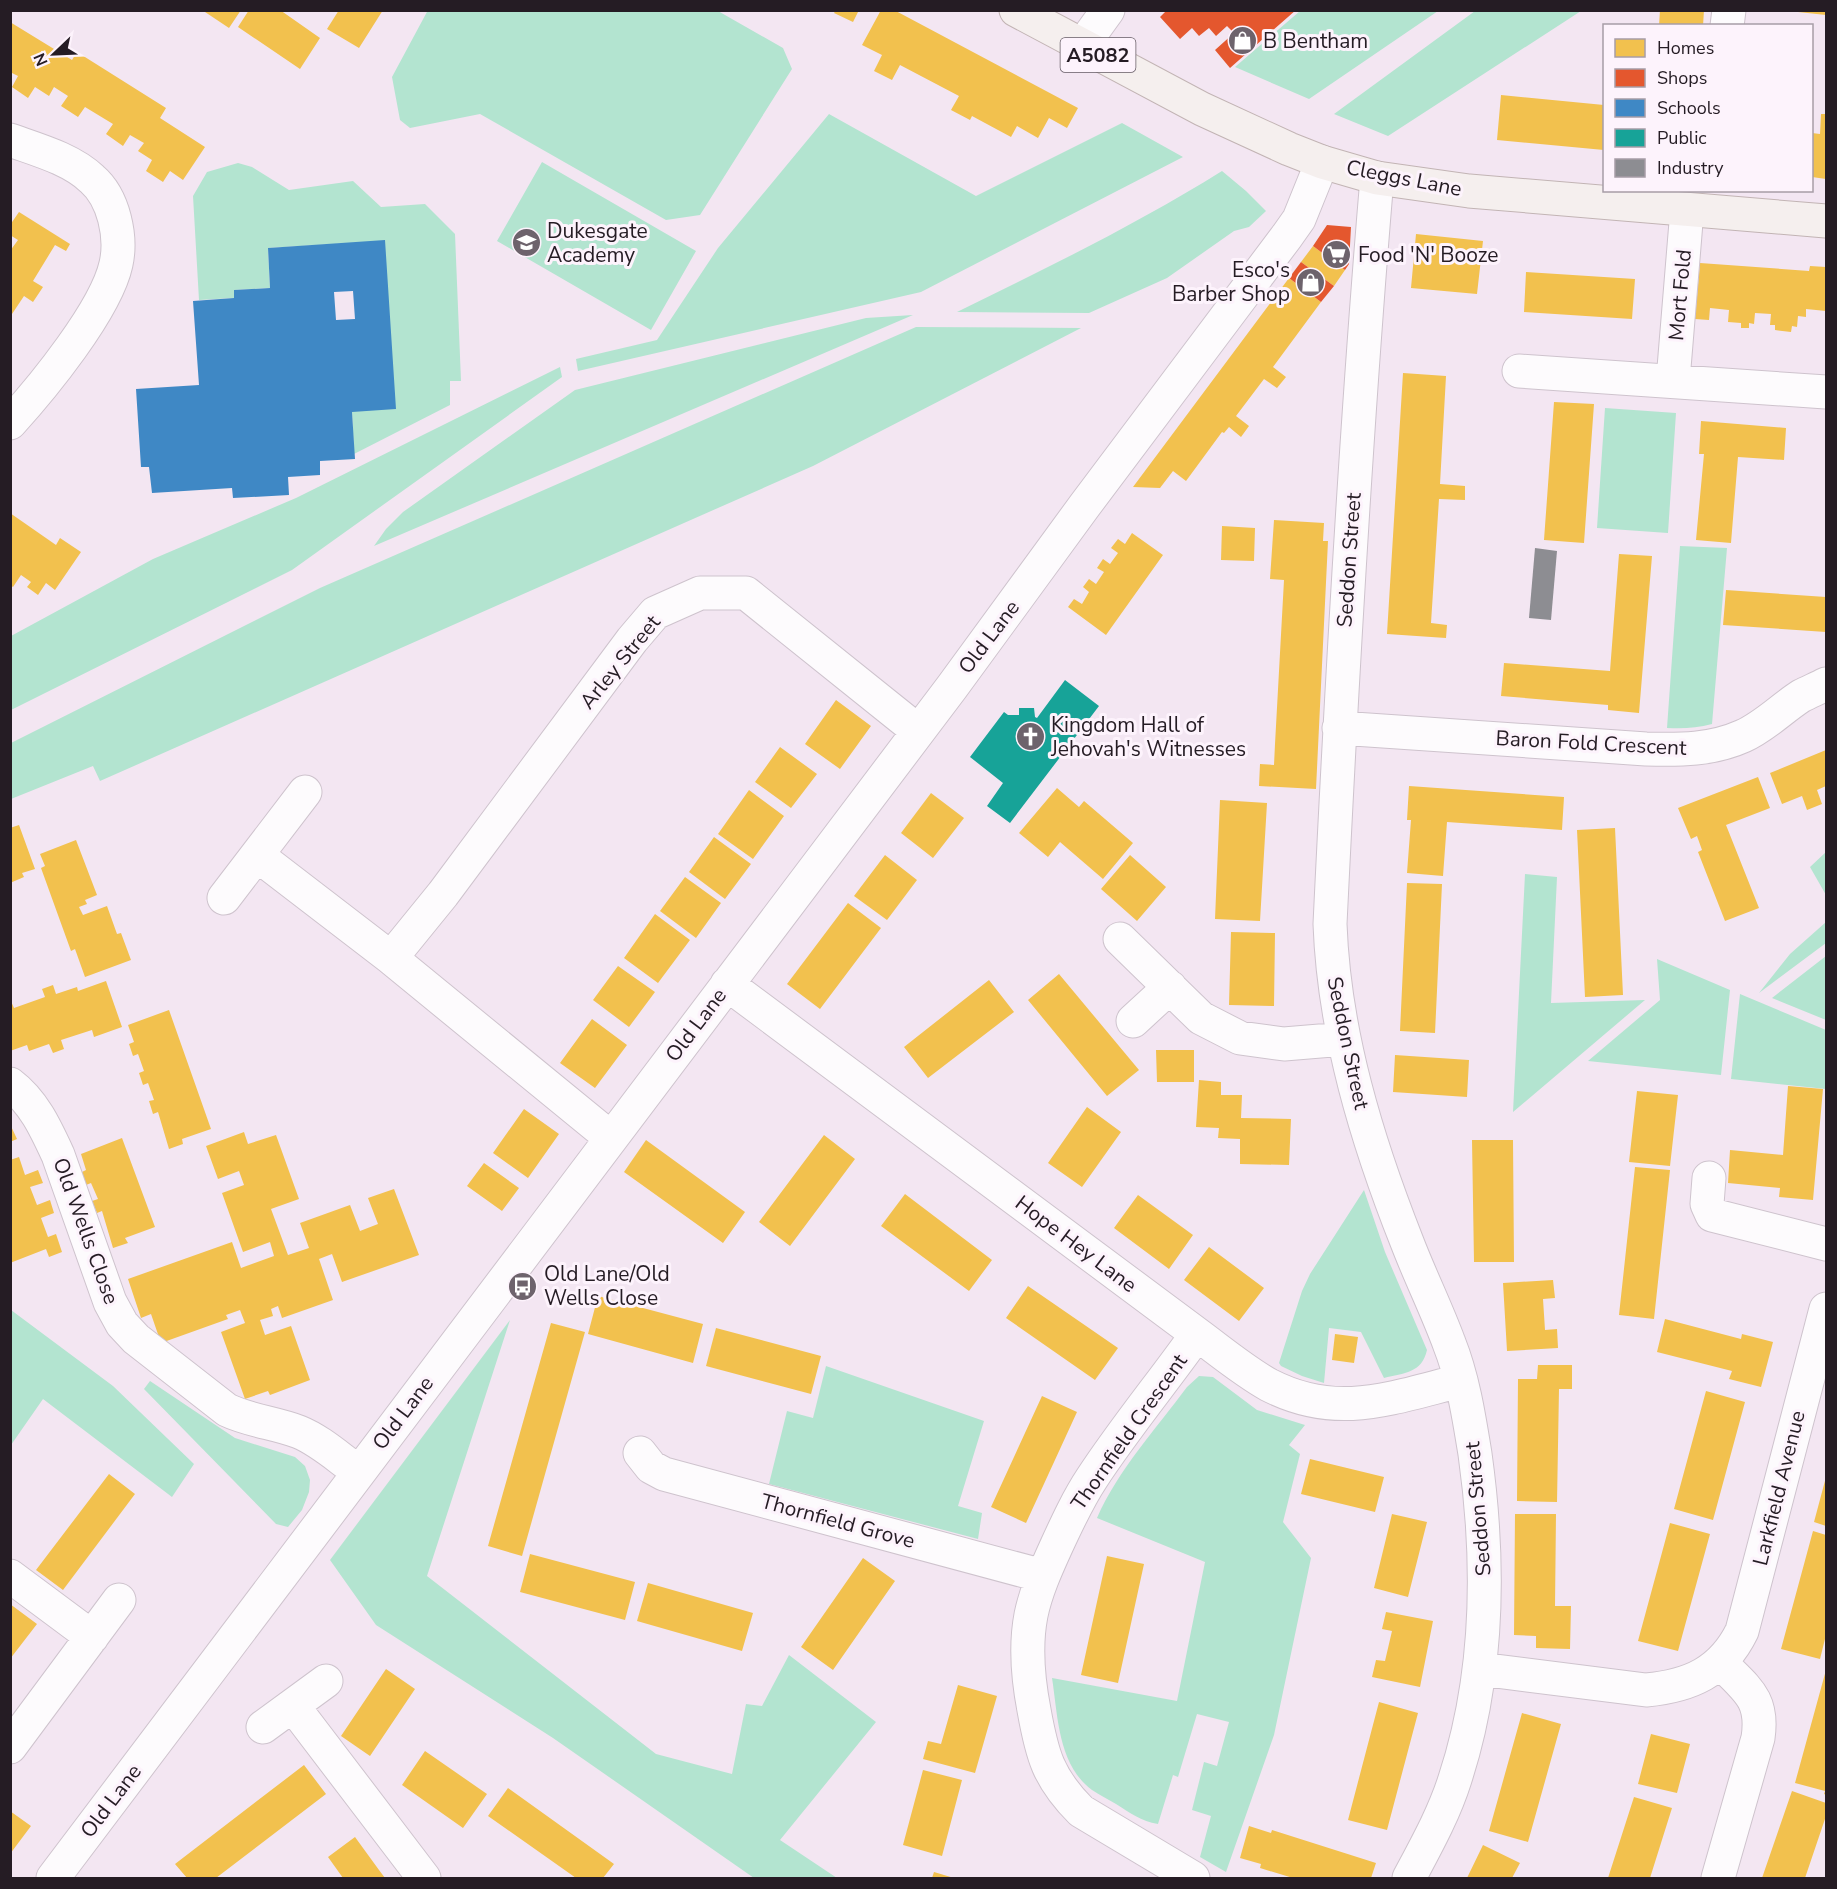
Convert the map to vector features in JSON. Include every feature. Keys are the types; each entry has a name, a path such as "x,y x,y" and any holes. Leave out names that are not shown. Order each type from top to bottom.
{"main road":[{"name":"Cleggs Lane","path":"1016,10 1202,110 1322,162 1377,178 1469,191 1704,204 1827,221"}],"street":[{"path":"1082,46 1108,10"},
{"path":"10,140 77,166 94,180 108,201 116,224 117,244 116,264 107,287 90,318 44,384 10,423"},
{"name":"Old Lane","path":"53,1878 918,731 1287,236 1299,219 1322,162"},
{"name":"Seddon Street","path":"1377,178 1362,360 1339,728 1330,924 1331,968 1344,1039 1363,1114 1407,1244 1450,1344 1460,1381 1471,1425 1482,1519 1485,1578 1480,1669 1455,1779 1436,1826 1409,1878"},
{"name":"Mort Fold","path":"1673,380 1704,204"},
{"path":"1519,370 1827,392"},
{"name":"Arley Street","path":"391,958 443,894 632,640 655,613 700,593 746,593 918,731"},
{"name":"Baron Fold Crescent","path":"1339,728 1690,750 1717,745 1743,736 1801,697 1827,684"},
{"path":"224,898 305,792"},
{"path":"257,855 391,958 611,1138"},
{"path":"1120,939 1201,1018 1239,1038 1284,1044 1344,1039"},
{"name":"Hope Hey Lane","path":"727,984 1266,1383 1288,1394 1316,1402 1343,1405 1381,1401 1460,1381"},
{"path":"1133,1021 1170,987"},
{"name":"Old Wells Close","path":"10,1084 34,1108 48,1133 58,1155 110,1302 122,1324 136,1339 226,1410 312,1438 359,1472"},
{"path":"1709,1178 1707,1204 1712,1215 1827,1244"},
{"name":"Larkfield Avenue","path":"1480,1669 1646,1690 1669,1688 1691,1681 1720,1662 1734,1648 1742,1631 1827,1309"},
{"name":"Thornfield Crescent","path":"1193,1878 1081,1810 1065,1795 1053,1779 1043,1755 1036,1724 1028,1673 1028,1647 1031,1615 1043,1576 1068,1521 1092,1478 1197,1334"},
{"name":"Thornfield Grove","path":"640,1453 651,1467 663,1474 1043,1576"},
{"path":"10,1576 92,1637"},
{"path":"10,1747 119,1600"},
{"path":"1718,1878 1760,1724 1759,1709 1753,1696 1720,1662"},
{"path":"263,1727 326,1682"},
{"path":"293,1706 424,1878"}],"green space":[{"path":"428,10 718,11 783,48 792,69 700,215 666,220 480,114 410,128 400,120 392,77"},
{"path":"1300,11 1438,11 1309,99 1235,67"},
{"path":"1475,11 1581,11 1388,136 1334,114"},
{"path":"829,114 976,196 1122,123 1183,157 921,292 578,371 576,359 657,340 718,248"},
{"path":"542,162 696,251 651,330 497,241"},
{"path":"238,163 252,167 289,190 353,181 381,207 425,204 455,234 461,381 450,381 450,405 354,454 352,412 385,241 268,248 270,288 234,290 234,298 199,300 193,196 207,172"},
{"path":"1222,171 1266,211 1249,227 1234,231 1167,278 1089,313 957,312 1125,227"},
{"path":"913,315 374,546 386,529 403,512 575,390 866,318"},
{"path":"916,327 1081,328 813,466 100,781 93,766 11,799 11,743 320,588"},
{"path":"560,367 562,377 292,570 11,710 11,636 153,559 296,498"},
{"path":"1605,408 1676,413 1668,533 1597,528"},
{"path":"1680,546 1727,548 1712,724 1690,728 1667,728"},
{"path":"1826,852 1826,895 1810,867"},
{"path":"1525,874 1557,877 1551,1003 1645,1000 1513,1112"},
{"path":"1826,922 1826,943 1759,993 1790,954"},
{"path":"1826,956 1826,1020 1772,998"},
{"path":"1657,959 1730,990 1721,1075 1588,1061 1660,1000"},
{"path":"1740,994 1826,1030 1826,1089 1731,1079"},
{"path":"1364,1190 1385,1252 1427,1350 1425,1358 1416,1368 1384,1378 1361,1332 1329,1328 1324,1383 1302,1376 1279,1363 1302,1291 1310,1274"},
{"path":"11,1310 113,1386 194,1464 172,1497 43,1399 11,1445"},
{"path":"510,1320 427,1576 656,1754 732,1774 746,1704 762,1706 789,1655 876,1722 780,1840 837,1878 754,1878 553,1738 376,1625 330,1560"},
{"path":"826,1366 984,1421 958,1506 982,1513 978,1539 769,1484 787,1411 813,1418"},
{"path":"1199,1376 1213,1377 1257,1410 1305,1425 1289,1445 1300,1454 1283,1522 1311,1558 1274,1735 1226,1872 1200,1857 1211,1816 1192,1810 1204,1762 1217,1766 1229,1722 1197,1714 1178,1777 1173,1775 1158,1824 1152,1823 1092,1790 1072,1767 1058,1724 1052,1678 1177,1701 1205,1562 1097,1518 1116,1483 1138,1450 1187,1387"},
{"path":"150,1381 235,1438 295,1457 305,1466 310,1480 309,1492 302,1510 288,1527 276,1524 144,1389"}],"building: Homes":[{"path":"202,10 241,10 229,28"},
{"path":"249,10 280,10 320,38 300,69 238,27"},
{"path":"339,10 383,10 359,48 327,29"},
{"path":"836,10 859,10 853,22 834,13"},
{"path":"881,10 894,10 1078,108 1067,128 1049,118 1038,138 1017,126 1011,137 972,116 970,120 951,110 959,96 900,65 892,80 874,71 882,55 862,45"},
{"path":"1660,10 1704,10 1703,24 1659,24"},
{"path":"1798,10 1826,10 1826,15 1798,12"},
{"path":"10,22 72,60 77,52 166,108 160,118 205,147 183,180 170,171 163,182 146,171 152,160 138,151 144,143 130,135 123,146 106,134 113,124 85,107 78,117 61,106 68,96 54,87 49,96 35,87 28,98 12,87 18,76 10,72"},
{"path":"1501,95 1603,105 1603,150 1497,140"},
{"path":"1821,114 1826,114 1826,179 1813,177 1813,133 1820,134"},
{"path":"19,212 70,244 66,251 55,245 33,281 43,287 33,302 24,296 10,317 10,251 18,240 10,235 10,225"},
{"path":"1416,234 1483,241 1477,294 1411,288"},
{"path":"1313,246 1345,270 1334,286 1301,262"},
{"path":"1700,263 1809,271 1810,266 1826,267 1826,311 1806,309 1806,317 1798,316 1797,327 1792,326 1791,332 1775,330 1775,325 1770,325 1771,314 1755,313 1754,324 1749,323 1749,328 1741,328 1741,323 1728,322 1729,310 1710,308 1709,320 1695,319"},
{"path":"1526,272 1635,279 1632,319 1524,312"},
{"path":"1289,278 1321,302 1273,367 1286,377 1277,388 1264,379 1236,416 1249,426 1241,437 1229,427 1224,433 1222,432 1186,481 1173,471 1160,488 1133,487"},
{"path":"1403,373 1446,376 1440,484 1465,486 1465,500 1439,499 1431,623 1447,625 1446,638 1387,634"},
{"path":"1554,402 1594,404 1584,543 1544,540"},
{"path":"1701,421 1786,428 1784,460 1738,457 1731,543 1696,540 1704,454 1699,454"},
{"path":"10,513 56,545 60,538 81,552 55,590 46,583 38,595 27,587 31,582 21,575 13,587 10,585"},
{"path":"1274,520 1324,523 1323,541 1328,541 1316,789 1259,786 1260,764 1274,765 1284,580 1270,579"},
{"path":"1222,526 1255,528 1254,561 1221,560"},
{"path":"1132,533 1163,555 1106,635 1068,607 1074,599 1082,604 1089,592 1083,587 1089,579 1096,584 1104,572 1097,568 1103,559 1110,564 1118,553 1111,548 1118,539 1125,544"},
{"path":"1619,554 1652,556 1639,713 1608,710 1608,705 1501,696 1504,663 1610,671"},
{"path":"1726,590 1826,597 1826,632 1723,625"},
{"path":"836,700 871,726 840,769 805,744"},
{"path":"780,747 817,774 791,808 755,782"},
{"path":"1826,750 1826,786 1817,790 1822,804 1807,810 1802,796 1782,804 1770,773"},
{"path":"1758,777 1770,808 1726,825 1759,908 1725,921 1698,852 1702,850 1697,836 1691,839 1678,808"},
{"path":"1409,786 1564,797 1562,830 1447,822 1443,876 1407,873 1411,820 1407,820"},
{"path":"1057,788 1079,807 1084,801 1133,843 1103,879 1060,842 1048,857 1019,833"},
{"path":"749,790 784,816 753,859 718,834"},
{"path":"931,793 964,818 933,858 901,833"},
{"path":"1220,800 1267,803 1260,921 1215,919"},
{"path":"19,825 35,869 22,873 24,877 10,883 10,828"},
{"path":"1615,828 1623,995 1585,997 1577,830"},
{"path":"714,837 751,864 725,899 689,872"},
{"path":"76,840 97,895 85,900 87,904 79,907 83,915 107,906 117,934 121,933 131,960 85,977 75,949 71,951 41,868 45,866 40,854"},
{"path":"885,855 917,880 887,920 854,896"},
{"path":"1130,855 1166,887 1137,921 1101,889"},
{"path":"685,877 721,903 696,938 660,911"},
{"path":"1407,883 1442,884 1435,1033 1400,1031"},
{"path":"848,903 881,928 820,1009 787,984"},
{"path":"655,914 690,940 658,983 624,958"},
{"path":"1231,932 1275,933 1274,1006 1229,1005"},
{"path":"618,966 655,992 629,1027 593,1000"},
{"path":"1059,974 1139,1070 1107,1096 1028,1000"},
{"path":"989,980 1014,1012 928,1078 904,1047"},
{"path":"106,981 122,1027 94,1037 92,1030 61,1040 64,1049 53,1053 49,1044 29,1051 27,1045 10,1051 10,999 14,1008 45,997 42,989 53,985 56,994 77,987 78,991"},
{"path":"169,1010 211,1129 182,1139 183,1144 169,1149 158,1112 153,1114 149,1101 154,1100 148,1083 143,1085 139,1073 144,1071 138,1054 133,1056 129,1044 134,1042 128,1025"},
{"path":"592,1019 627,1045 595,1088 560,1063"},
{"path":"1156,1050 1194,1050 1194,1082 1157,1082"},
{"path":"1395,1055 1469,1060 1467,1097 1393,1092"},
{"path":"1199,1080 1221,1082 1221,1095 1242,1095 1241,1118 1291,1119 1289,1165 1240,1164 1240,1139 1218,1138 1219,1128 1196,1127"},
{"path":"1788,1086 1823,1089 1813,1200 1779,1197 1780,1188 1728,1183 1730,1150 1783,1155"},
{"path":"1637,1091 1678,1095 1670,1166 1629,1162"},
{"path":"1087,1107 1121,1132 1082,1187 1048,1163"},
{"path":"524,1109 559,1134 528,1178 493,1153"},
{"path":"10,1124 17,1139 10,1142"},
{"path":"244,1132 248,1144 276,1135 299,1199 271,1209 288,1255 309,1248 300,1223 350,1205 360,1231 378,1224 368,1198 394,1189 419,1255 342,1282 332,1254 319,1259 333,1300 282,1318 278,1306 271,1309 273,1316 260,1320 265,1335 291,1326 310,1380 270,1395 268,1391 245,1399 221,1332 245,1323 240,1310 226,1315 228,1319 161,1343 151,1314 141,1318 128,1279 232,1242 241,1268 274,1256 270,1242 243,1252 222,1193 244,1185 239,1171 218,1179 206,1146"},
{"path":"824,1135 855,1159 790,1246 759,1222"},
{"path":"122,1138 155,1227 125,1238 128,1243 113,1248 102,1211 97,1213 92,1201 98,1199 91,1183 86,1185 82,1172 86,1170 81,1154"},
{"path":"646,1140 745,1212 723,1243 624,1172"},
{"path":"1472,1140 1513,1140 1514,1262 1474,1262"},
{"path":"19,1157 25,1175 38,1170 43,1183 30,1187 37,1205 50,1200 54,1213 41,1218 48,1237 56,1234 62,1252 49,1257 46,1249 10,1263 10,1160"},
{"path":"484,1163 519,1188 502,1211 467,1186"},
{"path":"1635,1167 1670,1170 1654,1319 1619,1315"},
{"path":"905,1194 992,1260 969,1291 881,1226"},
{"path":"1138,1195 1193,1235 1169,1269 1114,1228"},
{"path":"1209,1247 1264,1288 1239,1321 1184,1280"},
{"path":"1553,1280 1555,1298 1543,1299 1545,1330 1557,1329 1558,1348 1507,1351 1503,1283"},
{"path":"1028,1286 1118,1348 1095,1380 1006,1318"},
{"path":"598,1296 703,1324 693,1363 588,1334"},
{"path":"1665,1319 1741,1339 1742,1334 1773,1342 1761,1387 1729,1379 1732,1371 1657,1352"},
{"path":"551,1323 585,1332 522,1556 488,1546"},
{"path":"716,1328 821,1356 811,1394 706,1366"},
{"path":"1335,1334 1358,1337 1354,1363 1332,1360"},
{"path":"1538,1365 1572,1365 1572,1389 1559,1389 1557,1502 1517,1501 1518,1379 1537,1379"},
{"path":"1706,1391 1745,1402 1713,1520 1674,1509"},
{"path":"1042,1396 1077,1412 1026,1523 991,1507"},
{"path":"1310,1459 1384,1477 1375,1512 1301,1494"},
{"path":"109,1474 135,1494 63,1590 36,1570"},
{"path":"1826,1477 1826,1526 1814,1522"},
{"path":"1392,1514 1427,1522 1408,1597 1374,1588"},
{"path":"1515,1514 1556,1514 1555,1606 1571,1606 1570,1649 1536,1648 1536,1636 1514,1635"},
{"path":"1670,1523 1710,1534 1678,1651 1638,1641"},
{"path":"1813,1531 1826,1535 1826,1635 1820,1659 1781,1649"},
{"path":"530,1554 635,1582 625,1620 520,1592"},
{"path":"1107,1556 1144,1564 1118,1683 1081,1675"},
{"path":"863,1558 895,1581 833,1670 801,1647"},
{"path":"648,1583 753,1613 742,1651 637,1621"},
{"path":"10,1604 37,1624 10,1659"},
{"path":"1386,1612 1433,1621 1420,1687 1372,1677 1376,1660 1385,1661 1392,1631 1382,1629"},
{"path":"386,1669 415,1689 370,1756 341,1736"},
{"path":"1826,1670 1826,1795 1825,1791 1795,1783"},
{"path":"958,1685 997,1696 975,1773 923,1759 928,1741 941,1744"},
{"path":"1379,1702 1418,1713 1387,1830 1348,1820"},
{"path":"1522,1713 1561,1724 1528,1842 1489,1831"},
{"path":"1651,1734 1690,1744 1677,1793 1638,1784"},
{"path":"425,1751 487,1794 463,1828 402,1785"},
{"path":"304,1765 326,1794 216,1878 187,1878 175,1864"},
{"path":"923,1770 962,1780 942,1856 903,1845"},
{"path":"508,1788 614,1864 603,1878 576,1878 488,1816"},
{"path":"1792,1791 1826,1803 1826,1816 1805,1878 1762,1878"},
{"path":"1634,1797 1672,1808 1650,1878 1608,1878"},
{"path":"10,1811 31,1826 10,1854"},
{"path":"1249,1826 1271,1833 1272,1830 1376,1863 1371,1878 1293,1878 1260,1868 1261,1864 1240,1858"},
{"path":"355,1837 385,1878 343,1878 328,1857"},
{"path":"1483,1845 1520,1863 1512,1878 1467,1878"},
{"path":"934,1872 954,1878 932,1878"}],"building: Shops":[{"path":"1167,10 1296,10 1230,68 1215,50 1234,33 1227,26 1216,36 1209,28 1199,36 1192,28 1180,39 1160,17"},
{"name":"Food 'N' Booze","path":"1327,225 1351,227 1349,264 1345,270 1313,246"},
{"name":"Esco's Barber Shop","path":"1301,262 1334,286 1321,302 1289,278"}],"building: Schools":[{"path":"385,240 396,409 352,412 355,459 320,461 320,475 288,477 289,495 233,498 232,488 152,493 149,467 141,467 136,389 199,385 193,301 234,298 234,290 270,288 268,248","holes":["353,291 355,319 336,320 334,292"]}],"building: Public":[{"name":"Kingdom Hall of Jehovah's Witnesses","path":"1065,680 1099,706 1010,823 987,806 1003,783 970,757 1004,712 1008,715 1019,715 1019,708 1034,708 1037,718"}],"building: Industry":[{"path":"1535,548 1557,551 1551,620 1529,618"}],"place":[{"name":"B Bentham","path":"1242,41"},
{"name":"Dukesgate Academy","path":"526,243"},
{"name":"Food 'N' Booze","path":"1337,255"},
{"name":"Esco's Barber Shop","path":"1311,282"},
{"name":"Kingdom Hall of Jehovah's Witnesses","path":"1030,737"},
{"name":"Old Lane/Old Wells Close","path":"523,1286"}]}
